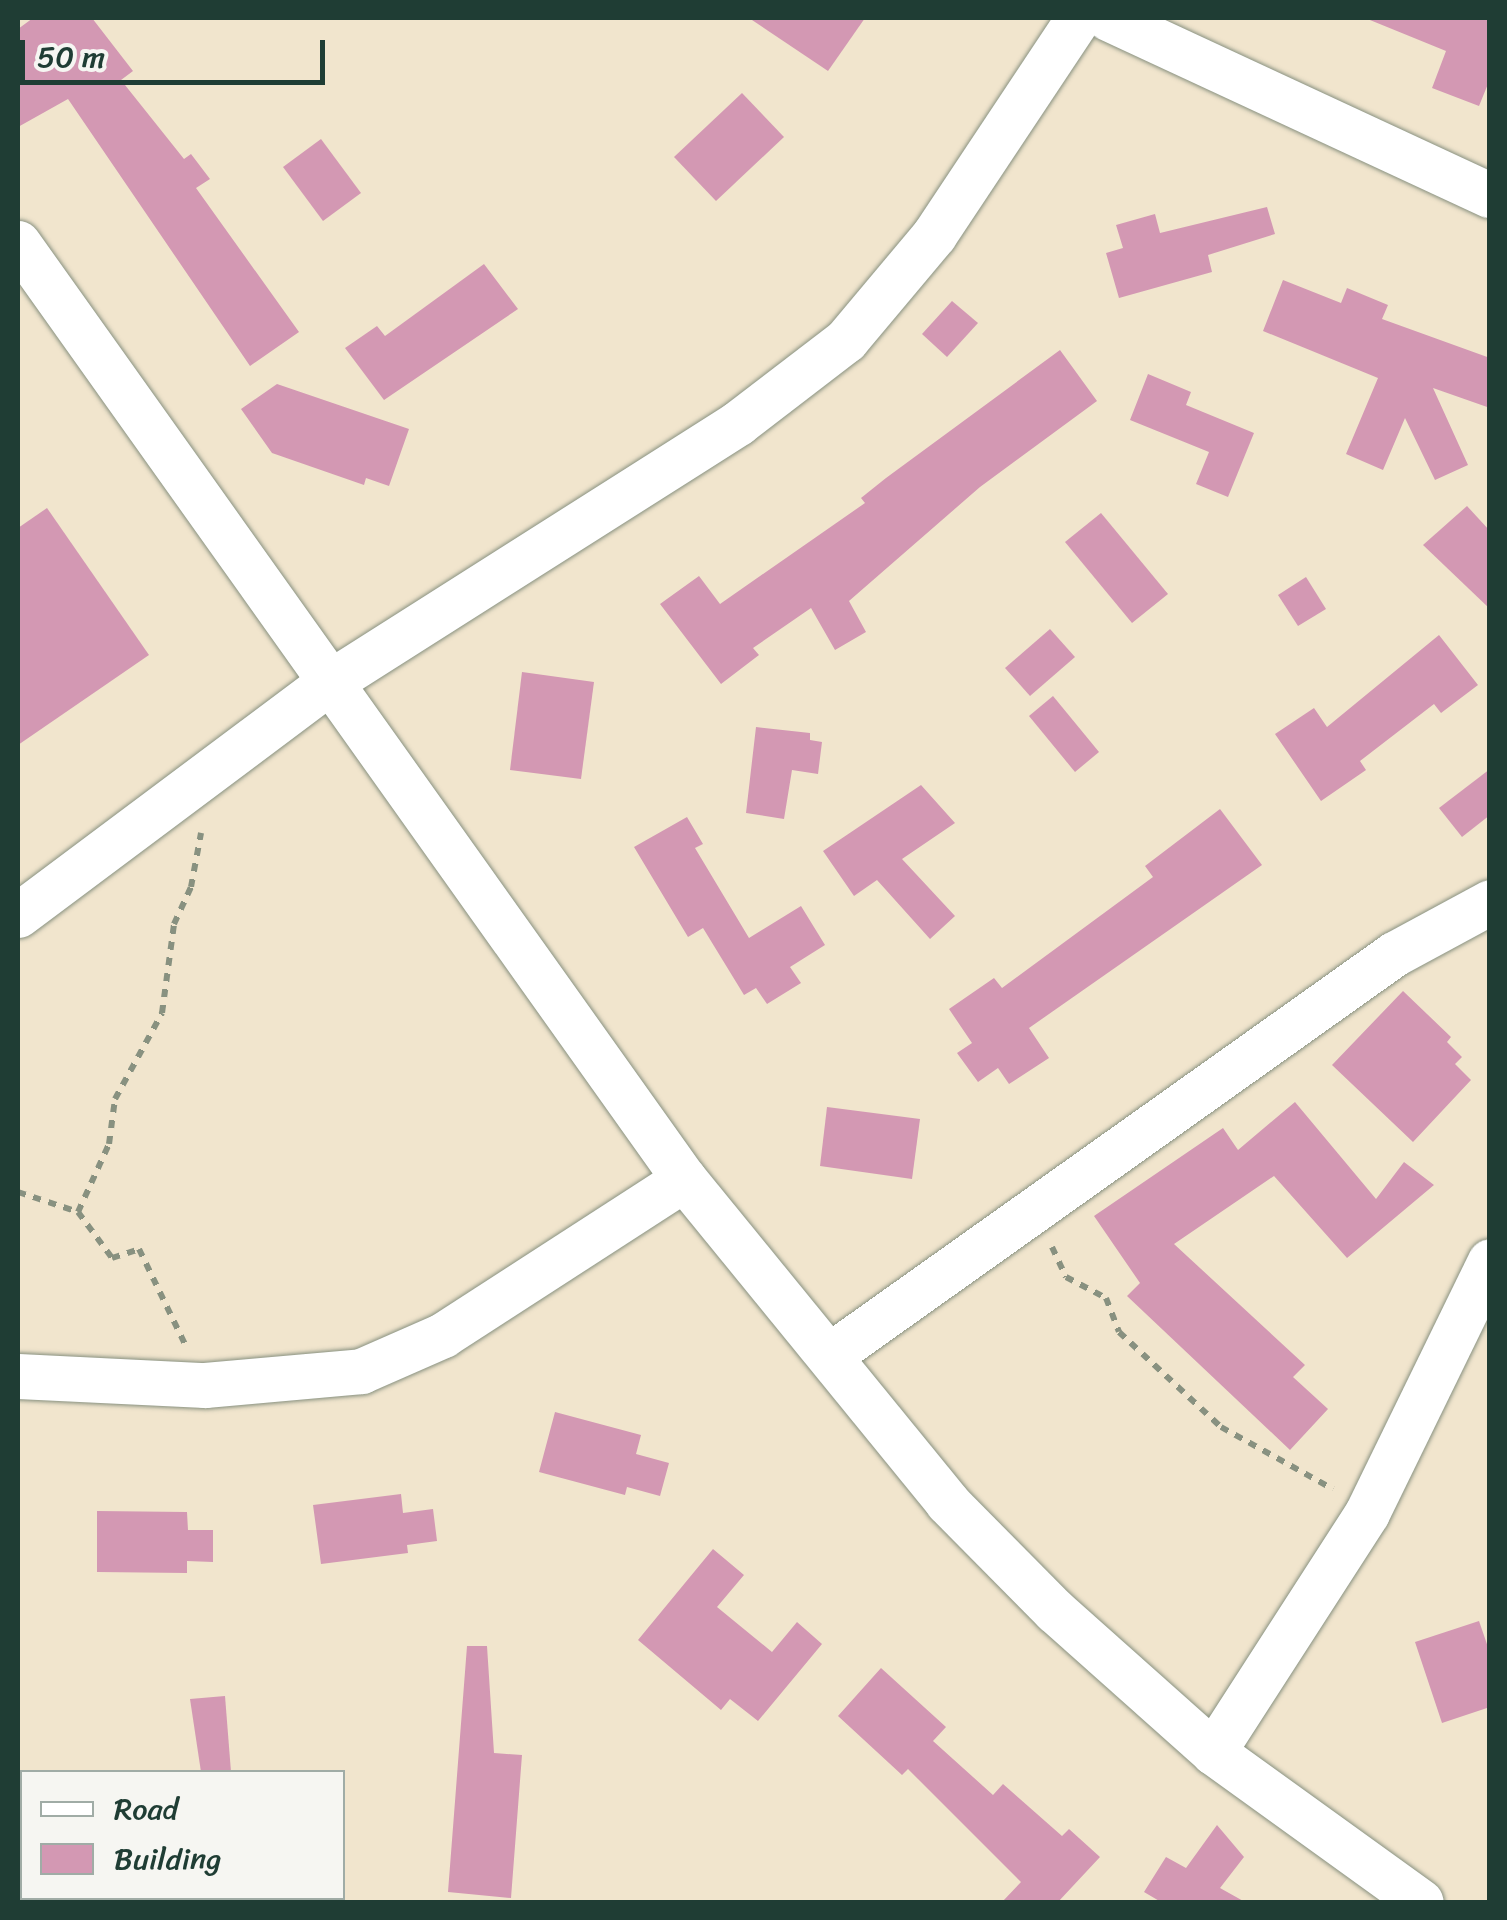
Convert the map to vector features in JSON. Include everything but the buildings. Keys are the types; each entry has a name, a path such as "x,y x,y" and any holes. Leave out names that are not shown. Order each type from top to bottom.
{"street":[{"path":"18,915 212,774 327,684 738,424 846,340 934,235 1078,18"},
{"path":"1108,18 1490,195"},
{"path":"18,243 327,684 684,1179 947,1502 1054,1611 1213,1752 1421,1902"},
{"path":"830,1355 1394,954 1490,902"},
{"path":"18,1376 205,1386 361,1372 443,1334 684,1179"},
{"path":"1213,1752 1367,1513 1490,1260"}],"path":[{"path":"78,1212 109,1144 115,1100 162,1013 174,924 191,888 212,774"},
{"path":"18,1192 78,1212 112,1258 139,1249 205,1386"},
{"path":"1032,1208 1066,1277 1106,1298 1119,1332 1221,1427 1304,1470 1367,1513"}]}
